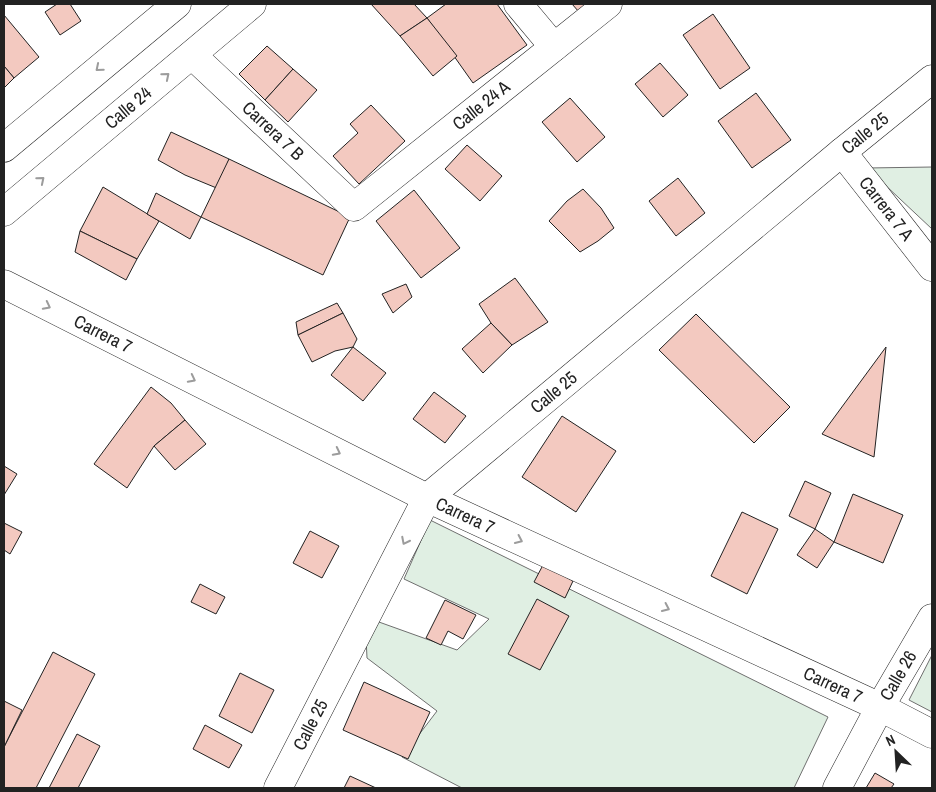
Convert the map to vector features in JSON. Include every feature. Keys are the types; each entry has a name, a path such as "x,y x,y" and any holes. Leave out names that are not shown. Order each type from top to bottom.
{"street":[{"path":"4,148 177,4"},
{"name":"Calle 24","path":"4,212 252,4"},
{"path":"518,4 554,47"},
{"name":"Calle 24 A","path":"354,207 608,4"},
{"name":"Carrera 7 B","path":"192,55 354,207"},
{"name":"Calle 25","path":"278,788 427,498 932,79"},
{"name":"Carrera 7 A","path":"842,152 932,266"},
{"name":"Carrera 7","path":"4,284 427,498 880,707 932,734"},
{"name":"Calle 26","path":"837,788 880,707 932,618"}],"green space":[{"path":"932,167 932,229 867,168"},
{"path":"430,520 828,717 794,788 462,788 402,757 437,711 367,658 365,617 457,650 489,619 404,579"},
{"path":"932,655 932,712 909,700"}],"building":[{"path":"57,4 70,4 81,21 60,35 45,12"},
{"path":"371,4 414,4 427,18 400,36"},
{"path":"446,4 497,4 527,45 473,83 427,18"},
{"path":"572,4 589,4 579,12"},
{"path":"713,14 750,68 720,89 683,35"},
{"path":"4,15 39,57 14,78 4,66"},
{"path":"427,18 457,56 433,76 400,36"},
{"path":"267,46 293,69 265,100 239,74"},
{"path":"660,63 688,95 663,117 635,84"},
{"path":"4,66 14,78 4,88"},
{"path":"293,69 317,90 288,122 265,100"},
{"path":"756,93 791,140 752,168 718,121"},
{"path":"570,98 605,137 577,162 542,122"},
{"path":"371,105 405,141 359,184 333,156 358,133 350,124"},
{"path":"171,132 229,159 219,189 185,175 158,160"},
{"path":"467,145 502,176 480,201 445,169"},
{"path":"229,159 350,217 323,275 201,217"},
{"path":"678,178 705,213 676,236 649,201"},
{"path":"103,187 159,221 137,259 80,231"},
{"path":"583,189 601,208 614,228 580,252 549,221 567,201"},
{"path":"414,190 460,248 421,278 376,221"},
{"path":"156,193 201,217 190,239 147,214"},
{"path":"80,231 137,259 126,280 75,252"},
{"path":"515,278 548,322 512,345 491,323 479,304"},
{"path":"406,284 412,297 393,313 382,294"},
{"path":"337,303 343,313 298,335 296,322"},
{"path":"343,313 357,339 353,347 335,351 312,362 298,335"},
{"path":"696,314 790,407 754,443 659,350"},
{"path":"491,323 512,345 483,373 462,349"},
{"path":"353,347 386,373 363,401 331,375"},
{"path":"886,347 874,457 822,434"},
{"path":"151,387 171,403 185,420 154,446 127,488 94,464"},
{"path":"434,392 466,416 445,443 413,419"},
{"path":"562,416 616,451 576,512 522,477"},
{"path":"185,420 206,444 175,470 154,446"},
{"path":"4,466 17,474 4,495"},
{"path":"805,481 831,493 815,529 789,516"},
{"path":"853,494 903,515 883,563 834,542"},
{"path":"742,512 778,529 747,594 711,576"},
{"path":"4,523 22,532 10,554 4,550"},
{"path":"815,529 834,542 817,568 797,555"},
{"path":"310,531 339,546 322,578 293,563"},
{"path":"543,565 573,581 565,598 534,582"},
{"path":"200,584 225,597 216,614 191,602"},
{"path":"537,599 569,616 540,670 508,654"},
{"path":"445,600 476,615 463,639 448,631 441,645 426,638"},
{"path":"53,652 95,674 36,788 4,788 4,747"},
{"path":"240,673 274,690 252,733 219,716"},
{"path":"364,682 430,712 408,759 343,730"},
{"path":"4,701 22,710 4,747"},
{"path":"205,725 242,745 229,768 193,749"},
{"path":"77,734 100,746 78,788 49,788"},
{"path":"875,773 894,784 891,788 866,788"},
{"path":"350,776 376,788 344,788"}]}
